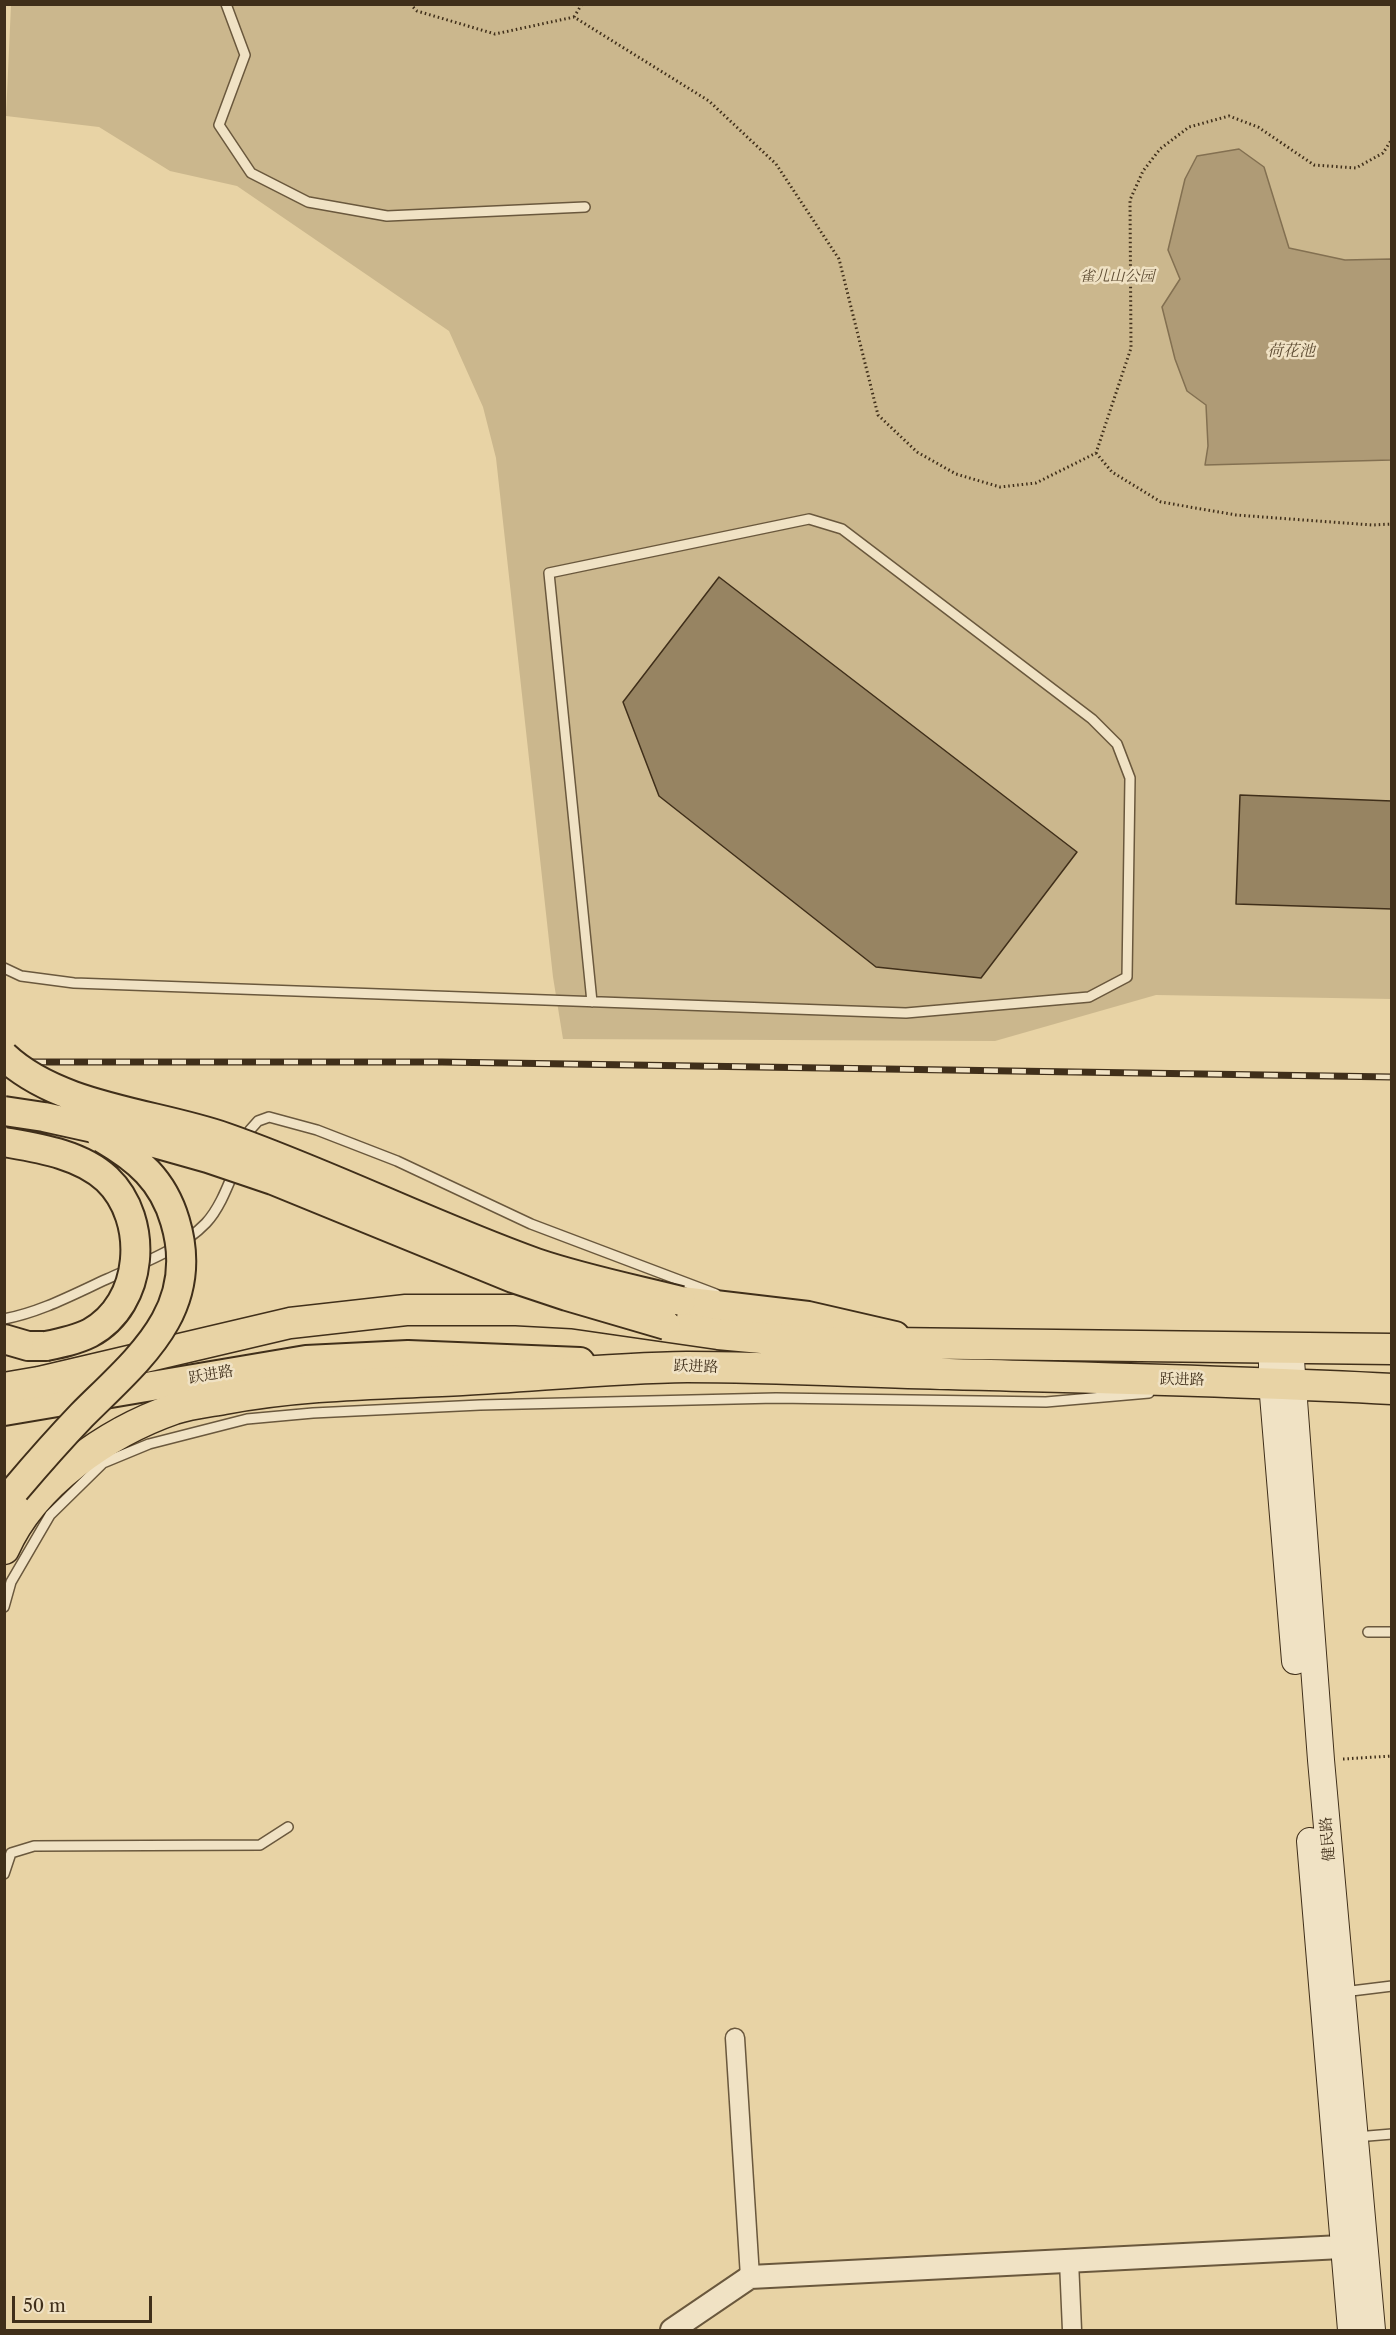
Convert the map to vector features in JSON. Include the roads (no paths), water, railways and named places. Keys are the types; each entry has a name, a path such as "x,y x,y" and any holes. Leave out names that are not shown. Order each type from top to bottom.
{"highway":[{"path":"4,1388 307,1321 406,1310 516,1310 676,1318 718,1334 805,1342 1392,1348"},
{"path":"4,1549 28,1509 79,1461 119,1433 177,1408 258,1392 330,1384 403,1383 685,1367"},
{"name":"跃进路","path":"685,1367 1282,1383 1392,1389"}],"main road":[{"path":"4,1056 30,1077 58,1089 93,1101 193,1126 265,1152 537,1263 581,1276 676,1318"},
{"path":"4,1111 130,1136 186,1151 273,1180 513,1278 567,1296 676,1318 757,1311 807,1316 924,1343"},
{"path":"4,1507 43,1456 149,1347 168,1318 179,1287 182,1250 178,1231 163,1191 135,1159 79,1125"},
{"path":"4,1142 46,1148 75,1160 105,1177 125,1204 134,1233 136,1250 130,1284 122,1300 104,1323 90,1333 46,1346 28,1346 4,1339"},
{"name":"健民路","path":"1281,1348 1282,1383 1354,2246 1372,2331"},
{"name":"跃进路","path":"4,1411 267,1366 350,1357 419,1355 685,1367"},
{"name":"健民路","path":"1282,1383 1321,1760 1356,2137 1351,2331"}],"street":[{"path":"735,2038 750,2277"},
{"path":"672,2331 750,2277 1354,2246"},
{"path":"1069,2261 1072,2331"}],"lane":[{"path":"226,4 245,56 219,125 251,173 308,202 387,216 585,207"},
{"path":"4,968 21,976 74,983 592,1002 906,1013 1089,997 1127,978 1130,778 1118,744 1092,719 842,529 808,519 549,573 592,1002"},
{"path":"242,1150 250,1130 258,1121 269,1118 317,1131 397,1161 531,1224 683,1280 757,1311"},
{"path":"4,1319 62,1301 156,1257 194,1234 208,1221 218,1206 238,1160"},
{"path":"1177,1391 1282,1383"},
{"path":"4,1606 11,1582 50,1515 103,1463 149,1444 247,1419 314,1413 480,1405 776,1398 1046,1402 1165,1392"},
{"path":"1368,1632 1392,1632"},
{"path":"4,1874 11,1853 34,1846 260,1845 288,1827"},
{"path":"1342,1992 1392,1986"},
{"path":"1356,2137 1392,2134"}],"water":[{"name":"荷花池","path":"1239,149 1264,167 1289,248 1345,260 1391,259 1391,460 1205,465 1208,446 1206,405 1187,391 1175,359 1162,307 1180,279 1168,250 1185,179 1197,156"}],"railway":[{"path":"4,1062 442,1062 1392,1077"}],"park label":[{"name":"雀儿山公园","path":"1117,277"}]}
